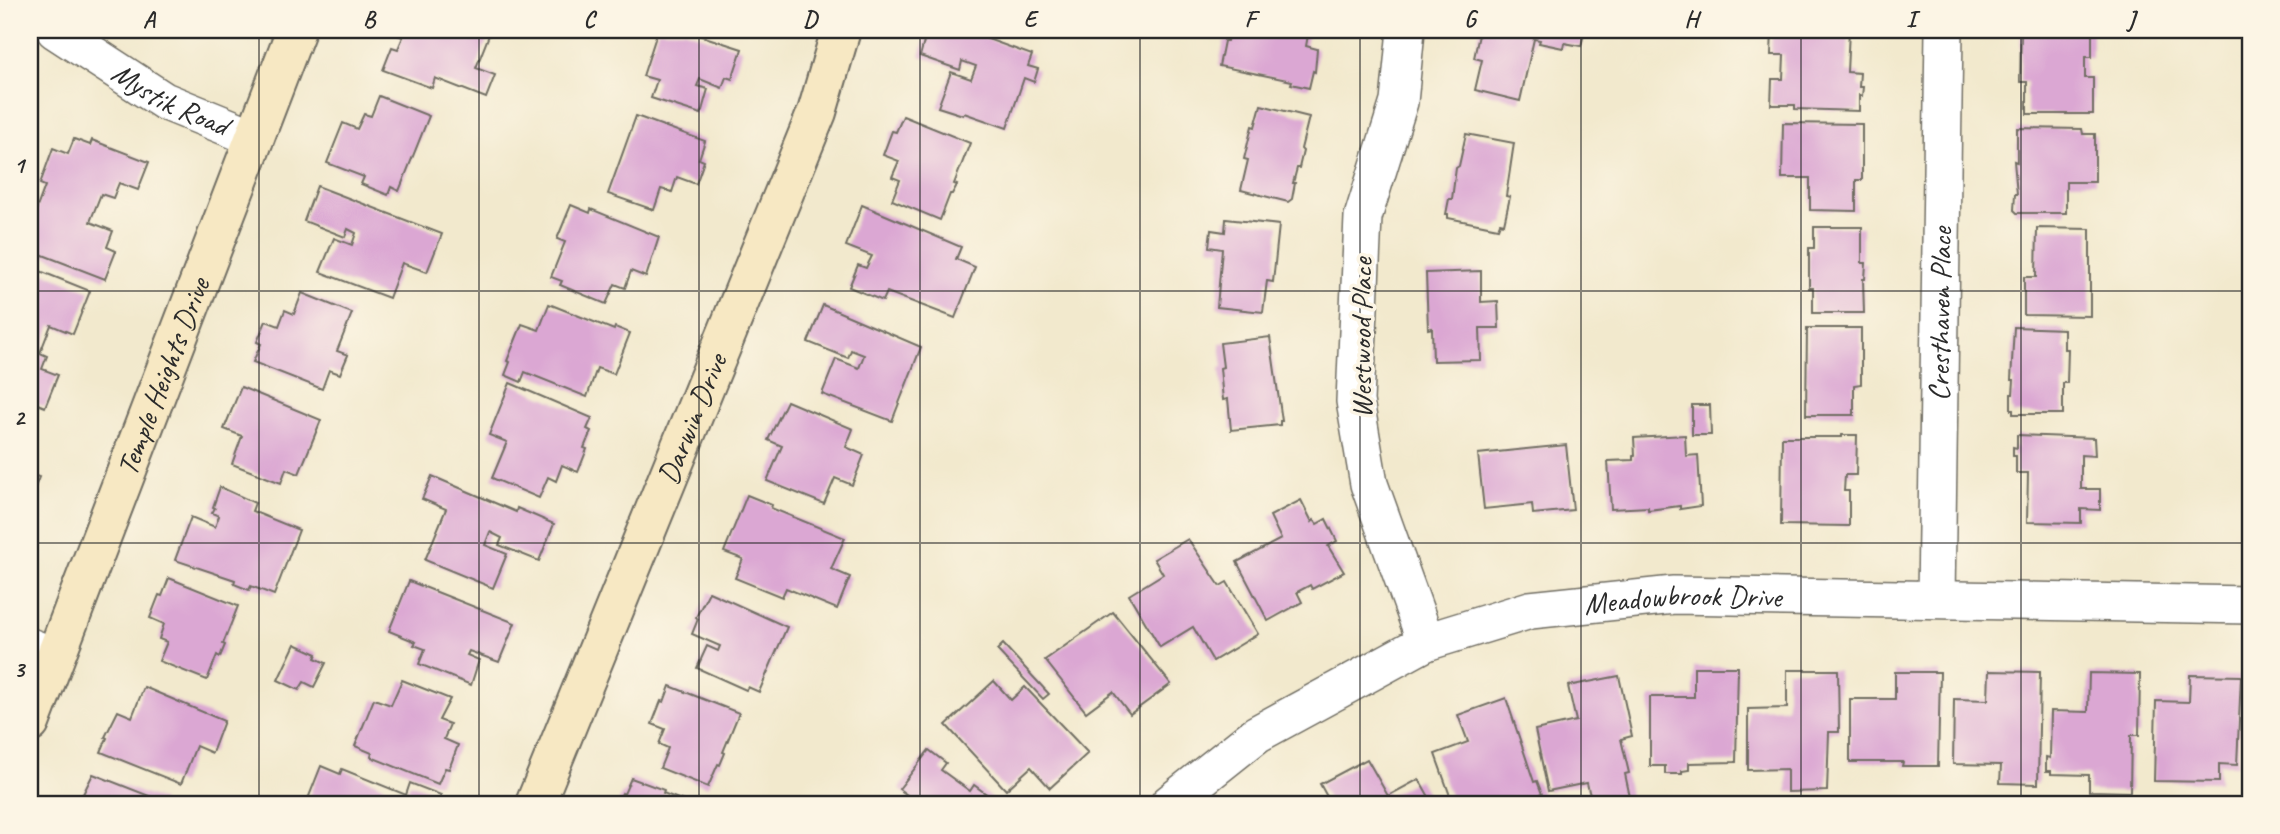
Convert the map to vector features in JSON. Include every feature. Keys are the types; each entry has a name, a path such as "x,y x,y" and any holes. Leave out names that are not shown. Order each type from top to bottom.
{"street":[{"name":"Mystik Road","path":"55,30 164,101 255,138"},
{"name":"Temple Heights Drive","path":"30,723 43,652 255,138 296,30"},
{"name":"Darwin Drive","path":"535,804 812,125 841,30"},
{"name":"Westwood Place","path":"1406,30 1399,102 1363,217 1355,401 1369,484 1426,642"},
{"name":"Cresthaven Place","path":"1936,599 1944,30"},
{"name":"Meadowbrook Drive","path":"1168,804 1256,734 1426,642 1530,610 1674,596 2250,605"}],"building":[{"path":"384,30 491,30 476,68 495,75 486,98 435,78 432,88 383,70 392,47 398,49 403,37"},
{"path":"658,30 683,30 742,49 732,79 726,77 722,88 700,79 697,86 708,89 701,114 651,98 657,80 643,76"},
{"path":"968,30 1032,55 1028,66 1038,69 1034,82 1024,78 1007,128 938,107 951,72 971,79 976,66 962,61 960,70 920,56 927,31"},
{"path":"1229,30 1309,30 1306,46 1317,49 1315,72 1313,71 1309,88 1291,84 1292,81 1219,66"},
{"path":"1480,30 1585,30 1581,46 1564,43 1563,48 1539,43 1540,40 1534,39 1520,101 1475,90 1482,60 1474,58"},
{"path":"1772,30 1849,30 1847,72 1860,73 1859,87 1863,87 1862,96 1859,95 1859,111 1795,109 1795,105 1771,105 1772,79 1783,79 1784,55 1771,55"},
{"path":"2021,30 2092,30 2092,57 2085,57 2085,78 2093,78 2093,114 2027,114 2027,82 2020,82"},
{"path":"379,96 429,116 399,191 391,187 388,195 361,184 364,177 327,163 343,123 357,129 364,114 371,116"},
{"path":"1261,105 1309,117 1299,168 1293,183 1292,199 1288,202 1241,190 1248,160 1244,159 1252,126 1255,127"},
{"path":"636,116 705,141 699,159 704,161 696,184 677,177 672,192 661,189 654,210 608,194"},
{"path":"903,116 970,143 954,184 957,185 950,194 940,220 892,200 900,180 892,177 899,161 883,155 892,131 896,132"},
{"path":"1783,123 1862,124 1862,180 1856,180 1856,211 1810,210 1810,178 1782,178"},
{"path":"2017,128 2082,129 2083,134 2095,134 2095,182 2066,182 2066,213 2017,213 2014,210 2017,194 2014,161 2017,162"},
{"path":"1466,134 1514,143 1506,196 1510,197 1504,224 1500,223 1498,228 1448,218 1446,214 1449,199 1452,199 1456,168 1459,166"},
{"path":"74,139 90,145 92,140 149,162 138,190 119,183 113,198 101,194 90,222 113,231 107,247 116,251 105,279 30,250 30,226 45,186 40,184 53,148 68,154"},
{"path":"317,186 442,234 427,272 402,263 389,298 320,272 334,238 352,245 356,233 348,229 345,237 304,221"},
{"path":"571,205 590,213 591,209 659,237 646,277 631,271 625,288 615,284 606,304 560,285 562,281 551,277 565,242 557,239"},
{"path":"862,205 961,247 956,259 975,267 955,318 887,292 883,301 849,287 858,265 866,268 872,256 846,246"},
{"path":"1226,219 1279,225 1273,282 1267,281 1263,312 1217,307 1222,249 1209,247 1211,230 1225,232"},
{"path":"1814,227 1862,227 1862,263 1866,263 1863,279 1864,313 1813,313 1813,288 1809,288 1809,248 1814,248"},
{"path":"2037,228 2090,229 2090,316 2024,315 2024,277 2036,277"},
{"path":"30,267 90,291 73,334 51,325 40,353 47,356 42,369 58,375 45,407 30,401"},
{"path":"1481,271 1481,302 1498,301 1499,328 1480,328 1481,360 1433,361 1432,328 1428,329 1426,273"},
{"path":"302,293 352,313 337,351 348,355 340,374 329,370 322,389 253,362 261,344 257,342 266,321 279,326 285,310 294,314"},
{"path":"549,304 614,330 615,327 630,333 614,374 597,368 587,397 525,372 521,382 505,375 510,362 507,361 522,324 539,330"},
{"path":"823,305 921,347 892,421 822,394 836,359 859,368 864,355 851,350 848,358 808,342"},
{"path":"2014,327 2064,329 2064,349 2068,349 2067,383 2063,383 2063,414 2013,414 2011,394 2014,380 2011,380"},
{"path":"1807,328 1861,328 1861,384 1854,385 1854,415 1806,415"},
{"path":"1270,337 1282,421 1280,425 1231,430 1228,399 1223,400 1220,343"},
{"path":"510,383 592,418 587,429 591,431 584,448 587,449 578,472 562,465 556,481 548,477 539,498 492,478 507,442 489,435"},
{"path":"241,387 321,420 299,474 286,469 281,483 232,464 242,436 224,429"},
{"path":"787,401 853,429 846,447 864,455 852,485 835,478 824,504 767,481 782,446 768,440"},
{"path":"1692,405 1710,405 1711,435 1692,435"},
{"path":"1685,435 1686,456 1698,455 1701,506 1680,509 1680,506 1648,510 1648,507 1611,509 1608,461 1633,460 1634,438"},
{"path":"1857,435 1856,475 1845,475 1844,491 1849,491 1849,526 1781,525 1782,437"},
{"path":"2017,435 2094,438 2095,456 2081,455 2081,489 2100,489 2100,510 2081,509 2081,523 2027,522 2028,473 2016,473 2013,447 2017,448"},
{"path":"1566,445 1573,510 1533,514 1532,504 1484,509 1478,454"},
{"path":"30,474 39,477 30,500"},
{"path":"432,476 516,512 517,508 554,524 539,561 499,545 502,538 490,532 485,545 507,554 493,588 425,560 446,509 422,499"},
{"path":"220,487 255,503 252,511 299,530 274,595 251,586 249,590 234,584 235,580 175,560 191,517 215,527 219,516 212,513"},
{"path":"747,495 772,505 771,508 845,538 831,569 850,577 837,609 786,588 782,597 735,578 743,559 724,552"},
{"path":"1301,500 1312,522 1314,520 1317,524 1326,519 1337,541 1328,546 1344,572 1312,589 1310,585 1297,592 1302,602 1268,621 1237,562 1281,539 1270,516"},
{"path":"1188,539 1220,586 1227,582 1258,634 1213,661 1193,627 1160,647 1129,595 1163,574 1154,559"},
{"path":"169,578 238,606 220,657 217,655 207,680 159,661 167,642 159,639 164,624 150,618"},
{"path":"409,581 515,623 499,662 469,651 467,655 479,660 471,685 419,664 425,649 414,645 416,642 389,631"},
{"path":"709,592 787,627 759,692 748,687 746,690 697,668 707,646 718,651 720,646 692,634 698,619 696,617"},
{"path":"1113,612 1171,684 1130,714 1113,692 1086,712 1045,660"},
{"path":"295,644 317,654 315,658 326,663 314,687 304,682 299,690 278,680"},
{"path":"1003,644 1049,694 1043,699 997,650"},
{"path":"1694,667 1738,667 1736,762 1689,763 1689,770 1682,771 1682,774 1665,774 1665,766 1650,766 1650,697 1694,697"},
{"path":"1787,670 1838,670 1839,732 1829,732 1827,791 1787,792 1787,769 1748,770 1748,709 1787,708"},
{"path":"1989,671 2040,672 2038,784 2000,783 2001,765 1953,764 1954,699 1988,700"},
{"path":"1895,672 1940,672 1938,766 1902,766 1903,762 1850,762 1850,699 1895,699"},
{"path":"2089,673 2140,674 2139,735 2131,735 2130,792 2089,791 2089,775 2051,774 2051,771 2046,771 2046,757 2050,758 2051,711 2088,712"},
{"path":"2190,675 2241,676 2237,765 2219,764 2219,782 2154,781 2156,701 2189,702"},
{"path":"1619,676 1632,736 1621,739 1629,773 1625,774 1630,797 1592,804 1587,783 1548,791 1535,730 1576,721 1568,686"},
{"path":"402,680 450,699 439,720 450,724 444,739 458,745 449,769 445,768 438,784 371,757 372,753 355,746 374,699 391,705"},
{"path":"994,681 1011,700 1025,687 1088,753 1050,788 1031,767 1006,790 946,725"},
{"path":"670,686 739,713 720,765 718,764 708,787 660,768 668,748 659,744 665,729 652,724"},
{"path":"144,687 224,721 212,753 196,746 181,784 101,752 118,711 132,717"},
{"path":"1506,698 1534,782 1537,781 1542,794 1511,804 1506,804 1503,798 1487,804 1453,804 1435,754 1468,742 1458,715"},
{"path":"929,750 946,763 941,770 970,791 974,785 1000,804 910,804 914,800 899,789"},
{"path":"1367,759 1388,796 1419,779 1433,804 1331,804 1320,784"},
{"path":"321,766 340,774 342,769 406,795 410,783 441,795 437,804 306,804"},
{"path":"93,774 162,801 161,804 78,804"},
{"path":"631,778 664,790 663,793 691,804 620,804 618,803 622,793 624,794"}]}
